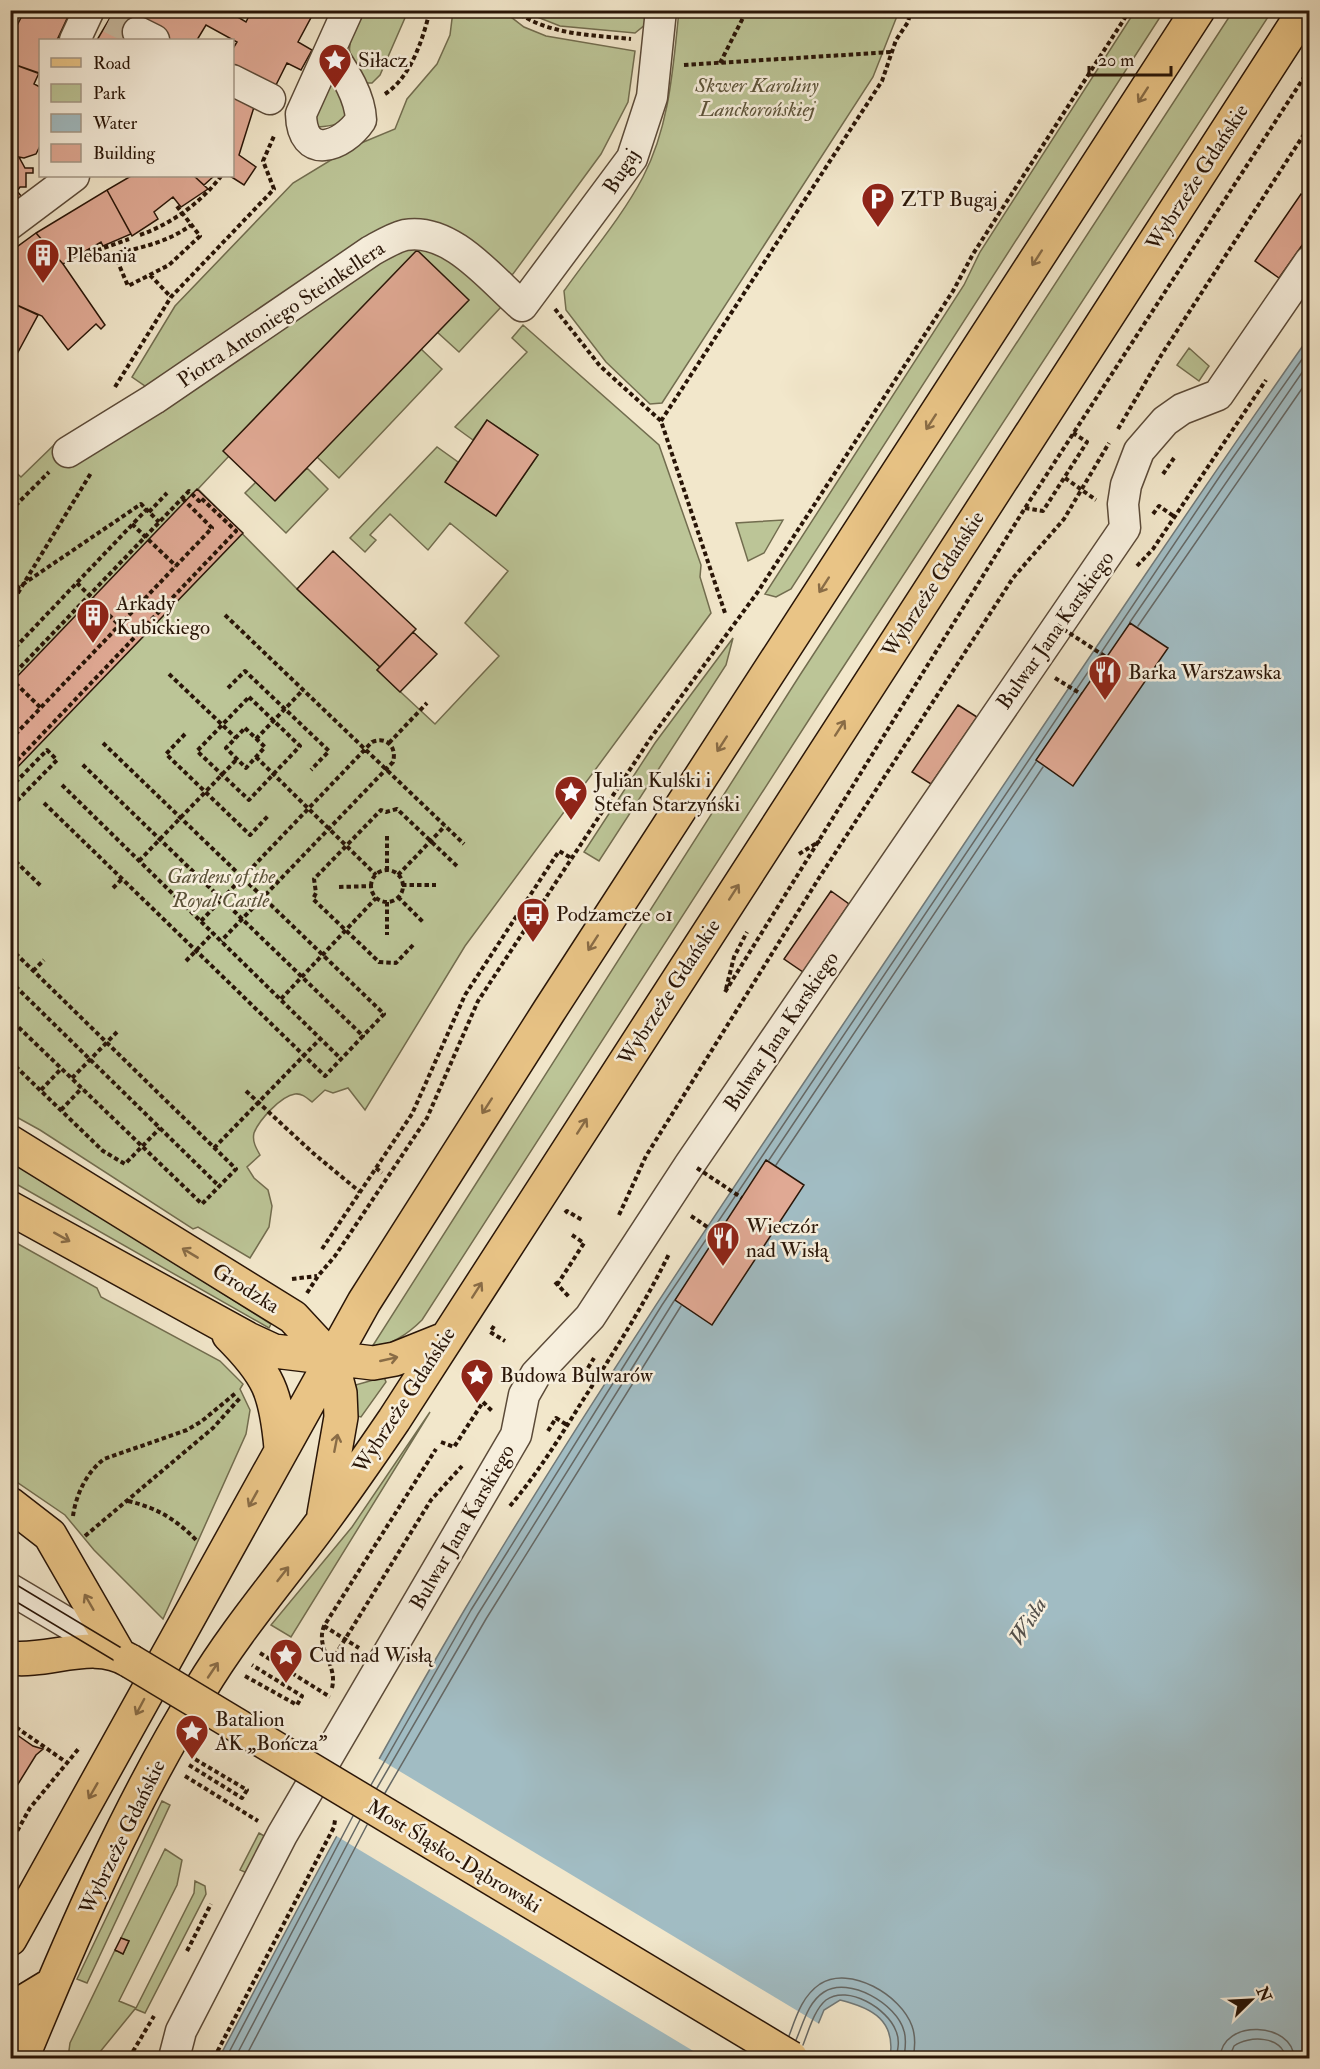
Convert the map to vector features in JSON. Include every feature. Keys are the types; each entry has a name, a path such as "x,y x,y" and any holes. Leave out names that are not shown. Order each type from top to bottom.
{"main road":[{"name":"Wybrzeże Gdańskie","path":"11,1939 368,1294 506,1077 1198,10"},
{"name":"Wybrzeże Gdańskie","path":"22,2058 53,1984 126,1825 200,1689 246,1619 322,1521 394,1420 1305,10"},
{"name":"Grodzka","path":"10,1142 293,1317 332,1358"},
{"path":"10,1208 274,1351 373,1363 394,1359 445,1339"},
{"path":"215,1321 243,1348 268,1382 278,1410 281,1448"},
{"path":"322,1521 341,1417 340,1393 332,1358"},
{"path":"10,1504 50,1535 124,1657"},
{"path":"15,1658 99,1651 124,1657"},
{"name":"Most Śląsko-Dąbrowski","path":"124,1657 791,2058"},
{"path":"10,2010 53,1984"}],"street":[{"path":"330,51 345,74 361,107 361,120 343,139 330,145 316,145 306,139 301,127 301,114 348,10"},
{"name":"Bugaj","path":"529,297 632,158 647,119 656,68 661,10"},
{"path":"76,39 98,13"},
{"path":"234,81 270,99"},
{"path":"22,215 46,177"},
{"path":"22,215 73,177"},
{"name":"Piotra Antoniego Steinkellera","path":"69,452 154,399 371,251 404,235 428,236 451,245 529,297"},
{"name":"Bulwar Jana Karskiego","path":"174,2058 181,2031 282,1834 516,1435 524,1395 536,1374 590,1317 697,1154 1066,637 1125,528 1123,504 1126,485 1139,451 1165,421 1182,409 1218,395 1310,261"},
{"path":"10,1589 124,1657"}],"path":[{"path":"361,107 388,92 398,83 418,49 430,10"},
{"path":"514,10 550,28 610,37"},
{"path":"719,63 747,10"},
{"path":"661,421 882,81 911,10"},
{"path":"309,1290 335,1256 427,1118 478,1001 650,739 757,593 953,291 974,254 1130,10"},
{"path":"656,68 892,52"},
{"path":"749,923 747,936 734,957 725,992 1025,508 1310,68"},
{"path":"1116,432 1162,354 1310,125"},
{"path":"140,235 158,228 206,194 220,177"},
{"path":"121,377 171,297 274,189"},
{"path":"114,253 128,286 169,265 200,236 176,205"},
{"path":"129,239 89,251 92,258 114,253 157,242 191,225"},
{"path":"150,274 171,297"},
{"path":"529,297 661,421 725,613"},
{"path":"1132,570 1153,549 1269,376"},
{"path":"1025,508 1043,511 1065,478 1087,442 1073,433"},
{"path":"615,1221 646,1156 819,878 1013,578 1064,519 1110,441"},
{"path":"10,511 69,452"},
{"path":"10,606 98,463"},
{"path":"10,768 236,531 201,498 199,501 189,491 10,678 40,708"},
{"path":"10,653 132,524 167,493"},
{"path":"10,740 212,528 182,498"},
{"path":"10,593 141,504 159,522"},
{"path":"1159,506 1175,517"},
{"path":"132,524 176,566"},
{"path":"77,583 120,625"},
{"path":"225,615 464,844"},
{"path":"1066,637 1087,630"},
{"path":"1066,637 1106,657"},
{"path":"1048,687 1061,668"},
{"path":"228,688 245,671 329,751 311,770"},
{"path":"169,674 236,738"},
{"path":"1062,682 1081,694"},
{"path":"256,739 303,690"},
{"path":"249,697 273,721 300,746 249,800 197,751 249,697"},
{"path":"389,743 428,703"},
{"path":"245,728 256,739 265,747 246,768 226,748 245,728"},
{"path":"185,734 166,754 250,835 269,815"},
{"path":"201,921 365,749 377,740 389,743"},
{"path":"45,803 325,1076 342,1059 384,1014 103,743"},
{"path":"221,941 386,769 394,756 389,743"},
{"path":"10,788 47,750 57,760 10,808"},
{"path":"256,757 376,875"},
{"path":"140,861 237,759"},
{"path":"82,764 363,1036"},
{"path":"62,785 342,1059"},
{"path":"413,945 396,963 379,962 313,899 316,893 314,879 381,810 386,812 397,809 459,868"},
{"path":"398,875 445,826"},
{"path":"387,836 387,871"},
{"path":"795,860 800,852 821,840"},
{"path":"322,1249 412,1114 465,995 559,851 573,859"},
{"path":"10,856 41,886"},
{"path":"380,871 387,871 393,871 402,880 403,893 394,902 381,902 372,893 372,880 380,871"},
{"path":"113,888 122,879"},
{"path":"402,885 436,885"},
{"path":"339,887 372,886"},
{"path":"398,897 424,923"},
{"path":"281,999 376,898"},
{"path":"387,902 387,935"},
{"path":"186,961 213,933"},
{"path":"10,948 236,1169 202,1204 10,1019"},
{"path":"33,971 44,960"},
{"path":"10,981 219,1186"},
{"path":"10,995 17,988"},
{"path":"72,1078 117,1032"},
{"path":"214,1148 321,1038"},
{"path":"10,1061 103,1151 125,1164 160,1128"},
{"path":"40,1090 61,1069"},
{"path":"61,1110 82,1088"},
{"path":"246,1091 313,1153 360,1192"},
{"path":"376,1168 382,1173"},
{"path":"697,1168 742,1198"},
{"path":"710,1187 717,1177"},
{"path":"686,1223 697,1206"},
{"path":"567,1211 582,1220"},
{"path":"691,1216 718,1234"},
{"path":"568,1296 556,1284 584,1243 572,1235"},
{"path":"509,1508 534,1478 594,1383 645,1301 672,1246"},
{"path":"562,1306 572,1290"},
{"path":"497,1321 490,1332 505,1341"},
{"path":"594,1383 583,1377 600,1348"},
{"path":"73,1524 78,1494 96,1465 120,1451 187,1430 202,1421 238,1390"},
{"path":"82,1539 213,1428 245,1392"},
{"path":"490,1420 501,1404"},
{"path":"441,1442 454,1447 475,1415"},
{"path":"556,1418 567,1425"},
{"path":"436,1449 324,1626 320,1639 331,1662 431,1500 468,1456"},
{"path":"128,1501 153,1507 175,1519 194,1538"},
{"path":"324,1626 383,1662"},
{"path":"264,1656 306,1682"},
{"path":"249,1676 297,1705 302,1696 256,1668"},
{"path":"10,1723 66,1762"},
{"path":"186,1764 242,1798 247,1790 197,1760"},
{"path":"189,1779 230,1805"},
{"path":"214,2058 334,1827 335,1817"},
{"path":"129,2058 153,2017"}],"green space":[{"path":"363,11 408,11 380,75 372,83 361,83 350,54 351,40"},
{"path":"453,11 503,11 524,27 546,36 635,51 628,102 601,154 513,274 508,276 430,225 148,388 132,377 175,306 293,183 354,146 395,129 407,99 437,64 450,35"},
{"path":"522,11 648,11 646,24 635,33 560,26"},
{"name":"Skwer Karoliny Lanckorońskiej","path":"679,11 899,11 873,77 662,403 650,404 606,362 566,310 564,291 625,206 652,157 669,96"},
{"path":"1135,11 1164,11 791,589 776,597 765,594 964,285 980,252"},
{"path":"1233,11 1272,11 821,701 422,1320 398,1339 370,1350 800,675"},
{"path":"333,82 349,113 335,124 318,127 312,119 326,85"},
{"name":"Gardens of the Royal Castle","path":"424,248 450,259 502,306 459,352 437,332 229,456 198,489 297,589 380,667 377,670 435,724 499,656 465,623 508,571 450,523 428,550 390,514 370,535 376,540 365,552 350,538 437,447 458,462 446,482 496,516 538,455 487,420 473,440 455,427 527,352 512,338 523,325 659,445 701,565 700,577 711,613 465,946 365,1110 348,1088 333,1093 325,1090 312,1102 300,1094 283,1099 261,1122 254,1133 255,1144 260,1155 247,1167 254,1178 268,1190 272,1206 269,1227 250,1258 198,1227 193,1229 40,1130 11,1114 11,468 21,477 57,442 77,460 395,250"},
{"path":"420,348 442,369 339,478 317,457"},
{"path":"1189,348 1209,366 1199,381 1177,365"},
{"path":"307,468 328,489 286,533 245,493 256,482 276,500"},
{"path":"783,520 764,553 748,561 736,523"},
{"path":"733,638 726,665 599,861 584,852 655,743"},
{"path":"10,1159 271,1324 269,1328 11,1181"},
{"path":"11,1240 97,1288 101,1297 220,1361 243,1384 240,1389 250,1410 246,1434 163,1619 94,1550 65,1515 11,1478"},
{"path":"384,1377 386,1382 361,1417 357,1416 352,1386"},
{"path":"430,1412 291,1637 271,1625 352,1527"},
{"path":"162,1801 170,1805 87,1983 77,1979"},
{"path":"259,1833 266,1837 247,1873 240,1870"},
{"path":"165,1849 182,1860 177,1885 119,2001 136,2008 194,1893 195,1881 205,1886 206,1894 145,2013 135,2009 95,2058 68,2058 70,2043 115,1950 123,1954 129,1941 121,1938"}],"water":[{"name":"Wisła","path":"1309,337 1309,2058 1272,2058 1271,2055 1248,2052 1240,2058 890,2058 889,2034 880,2018 863,2007 840,2000 824,2010 804,2058 219,2058 401,1720 465,1609 567,1443 780,1118 1150,568"}],"pier":[{"path":"376,1757 821,2025 807,2058 705,2058 333,1834"}],"building":[{"path":"25,10 71,10 57,39 39,39 39,74 10,63 10,39"},
{"path":"114,10 226,10 246,22 252,10 310,10 314,12 298,42 312,50 301,70 287,63 271,95 234,77 234,47 237,42 234,39 206,25 198,39 169,39"},
{"path":"114,11 142,26 135,39 98,39"},
{"path":"16,65 39,73 34,84 39,86 39,148 36,154 24,158 19,157 25,168 33,168 33,173 26,173 26,187 20,187 17,191 22,197 18,200 10,194 10,77"},
{"path":"234,94 255,104 239,155 256,167 244,185 232,177 234,177"},
{"path":"129,177 195,177 208,189 181,207 173,197 154,212 158,219 132,236 107,190"},
{"path":"195,177 213,177 204,185"},
{"path":"107,190 131,234 103,246 101,242 63,264 36,233"},
{"path":"1301,194 1310,200 1310,234 1279,278 1255,261"},
{"name":"Plebania","path":"36,233 63,264 105,325 101,329 96,324 68,350 42,316 10,302 10,252"},
{"path":"417,250 469,300 275,501 223,451"},
{"path":"10,302 38,315 10,367"},
{"path":"487,420 538,455 496,516 445,482"},
{"name":"Arkady Kubickiego","path":"197,489 243,533 10,775 10,684"},
{"path":"333,551 416,629 380,667 297,589"},
{"path":"1130,623 1168,648 1073,786 1036,760"},
{"path":"413,632 437,654 400,692 377,670"},
{"path":"958,705 977,717 931,784 912,772"},
{"path":"831,891 849,904 803,972 784,959"},
{"name":"Wieczór nad Wisłą","path":"766,1160 804,1185 712,1325 675,1300"},
{"path":"10,1730 33,1746 43,1749 36,1755 10,1797"},
{"path":"121,1938 129,1941 123,1954 115,1950"}],"tunnel":[{"path":"110,18 138,32"}],"tram line":[{"path":"10,1581 804,2058"},
{"path":"10,1598 777,2058"}],"place":[{"name":"Siłacz","path":"335,89"},
{"name":"ZTP Bugaj","path":"878,228"},
{"name":"Plebania","path":"43,284"},
{"name":"Arkady Kubickiego","path":"93,644"},
{"name":"Barka Warszawska","path":"1105,701"},
{"name":"Julian Kulski i Stefan Starzyński","path":"571,821"},
{"name":"Podzamcze 01","path":"533,943"},
{"name":"Wieczór nad Wisłą","path":"723,1267"},
{"name":"Budowa Bulwarów","path":"477,1404"},
{"name":"Cud nad Wisłą","path":"286,1684"},
{"name":"Batalion AK „Bończa”","path":"192,1760"}]}
